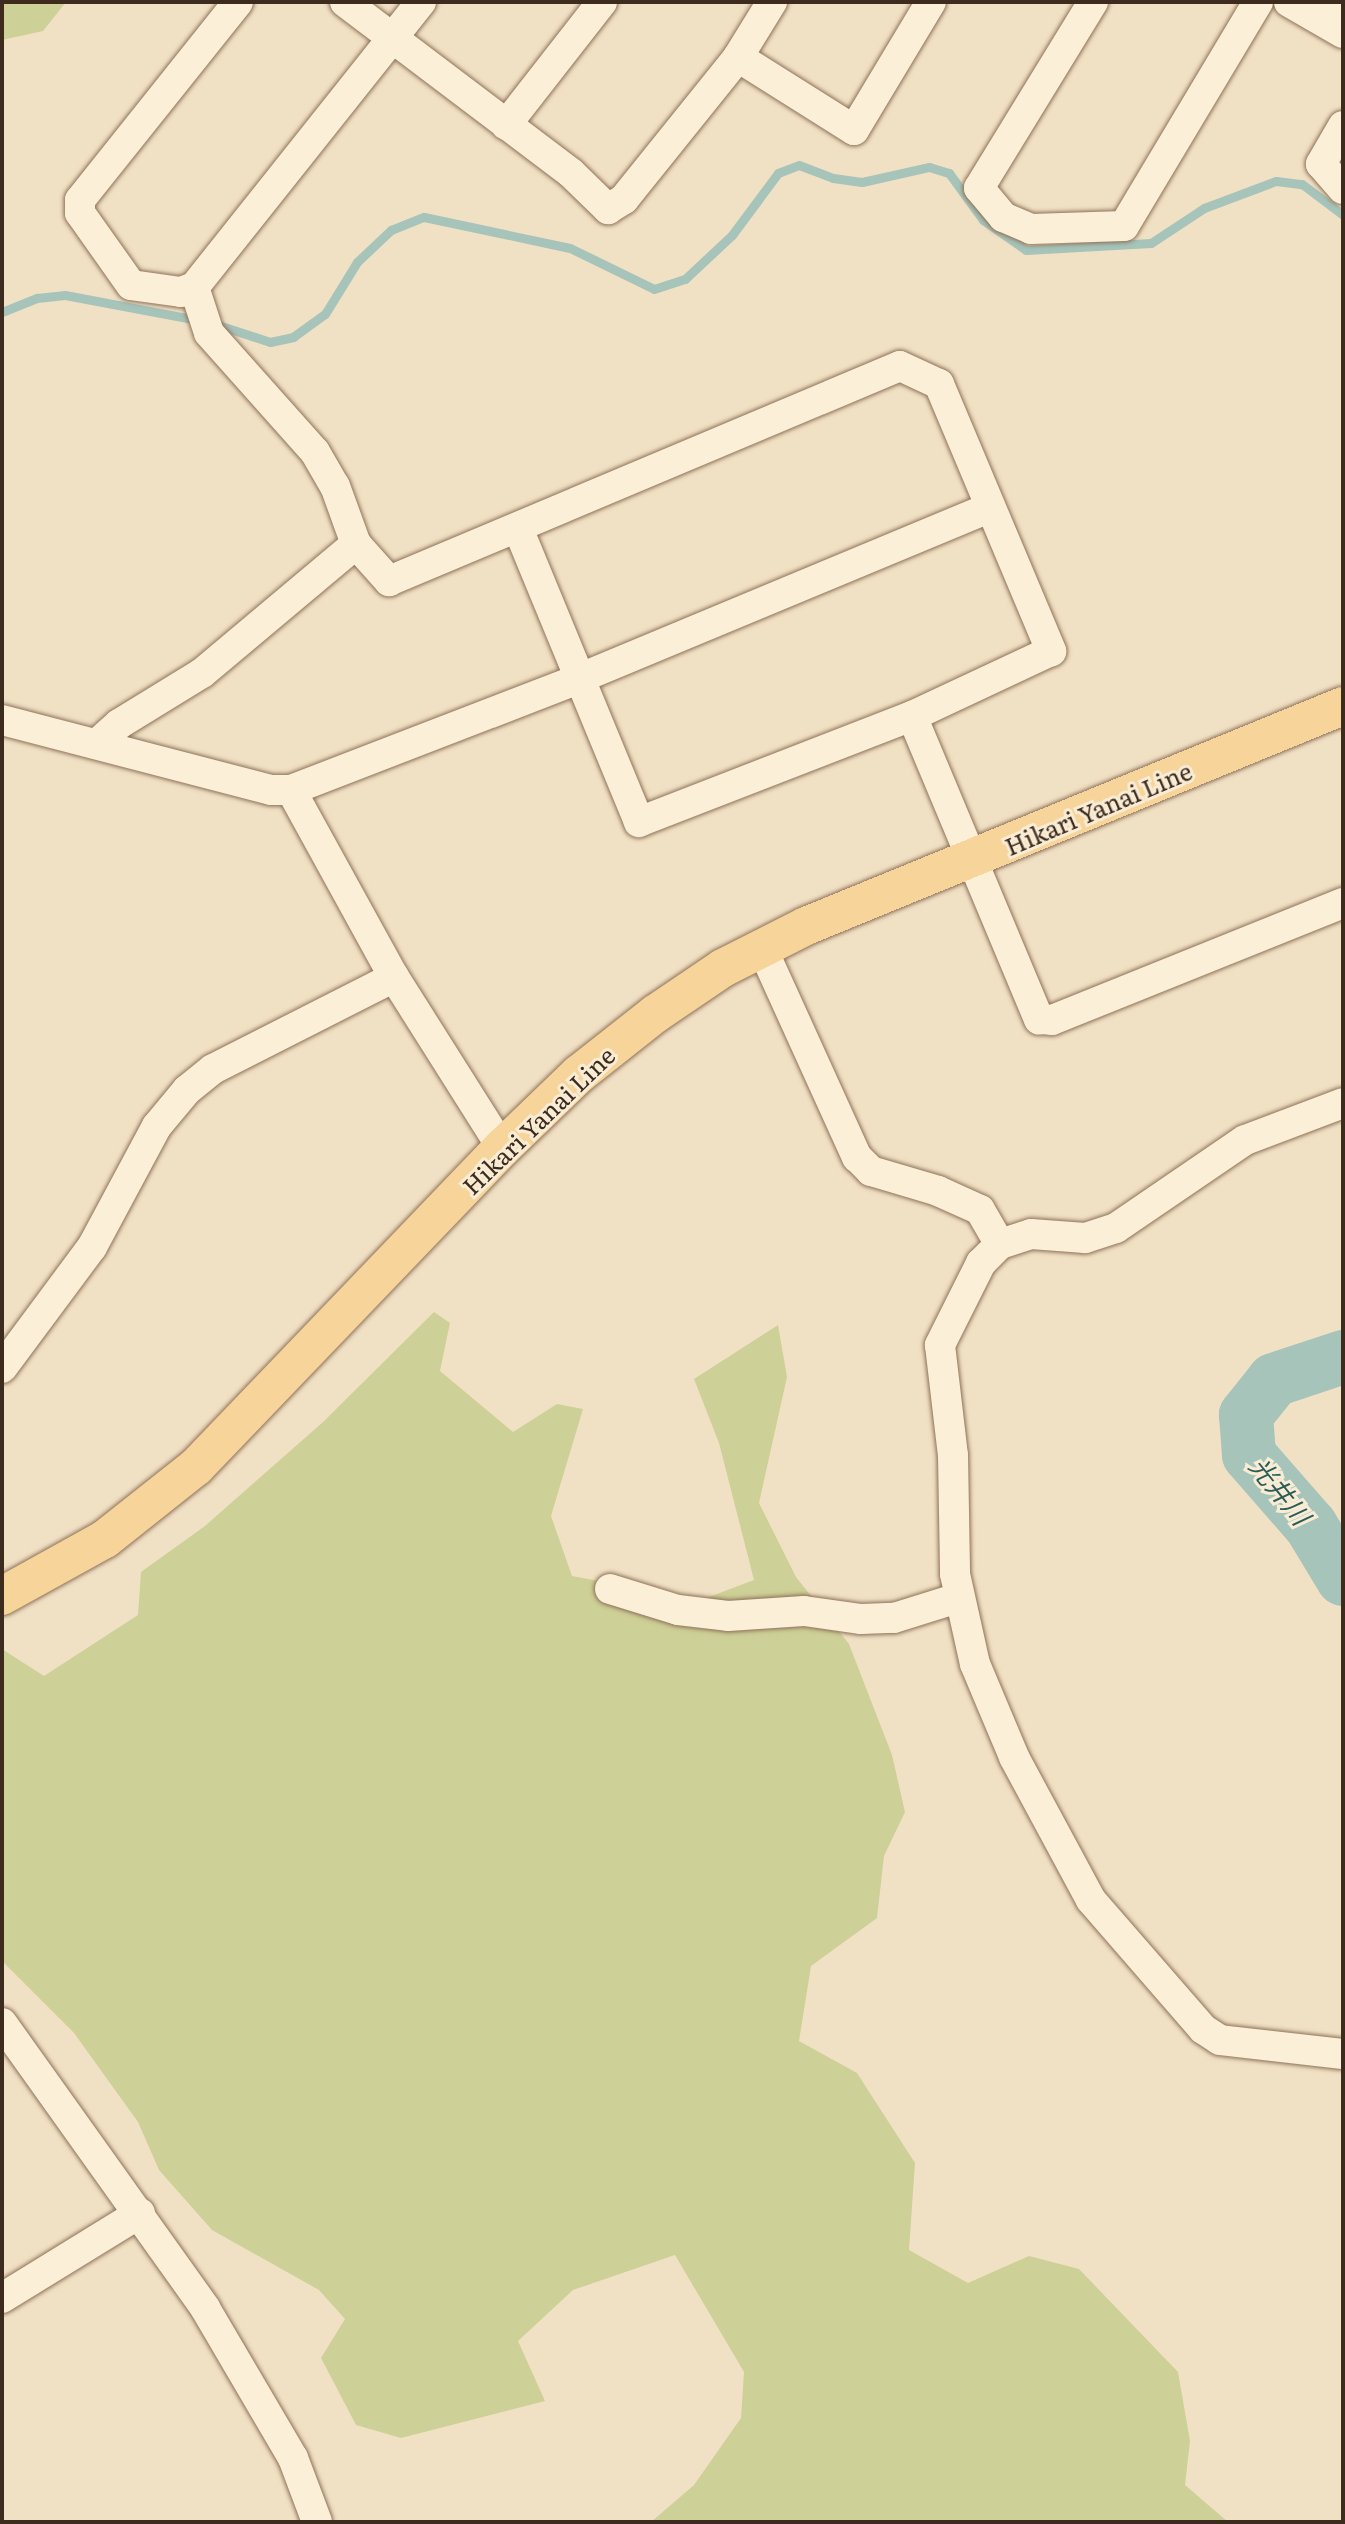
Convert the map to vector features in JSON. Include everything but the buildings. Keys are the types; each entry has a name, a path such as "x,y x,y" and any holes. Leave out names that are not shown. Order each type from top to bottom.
{"main road":[{"name":"Hikari Yanai Line","path":"2,1596 105,1539 196,1467 502,1148 579,1074 655,1014 762,948 1343,706"}],"street":[{"path":"238,2 80,200 80,213 131,285 181,292 201,309 315,452 335,486 356,544 389,581 900,366 939,384 988,508 1051,651 912,716 639,822 518,529"},
{"path":"345,2 571,173 608,209 624,199 738,57 772,2"},
{"path":"201,309 421,2"},
{"path":"506,125 602,2"},
{"path":"738,57 854,130 931,2"},
{"path":"1093,2 979,188 1003,217 1031,229 1124,226 1258,2"},
{"path":"1289,2 1343,33"},
{"path":"1334,2 1343,8"},
{"path":"1343,126 1321,164 1343,189"},
{"path":"2,720 54,736 99,742 271,790 291,790 578,679 988,508"},
{"path":"99,742 119,724 202,673 356,544"},
{"path":"912,716 975,860 1039,1019 1052,1020 1343,903"},
{"path":"291,790 394,977 502,1148"},
{"path":"762,948 857,1157 871,1171 938,1191 980,1210 1000,1244"},
{"path":"2,1368 92,1247 157,1126 187,1090 213,1069 394,977"},
{"path":"1343,1103 1245,1140 1116,1228 1085,1238 1031,1234 1000,1244 981,1263 940,1345 953,1455 950,1523 958,1598 975,1664 1014,1757 1091,1900 1118,1937 1203,2029 1220,2040 1343,2054"},
{"path":"610,1589 678,1610 728,1616 804,1611 861,1619 894,1618 958,1598"},
{"path":"2,2023 140,2213 255,2387 293,2458 317,2522"},
{"path":"2,2298 140,2213"}],"green space":[{"path":"2,2 66,2 43,31 2,40"},
{"path":"434,1312 450,1323 440,1371 513,1432 557,1404 583,1409 551,1516 572,1576 701,1600 754,1580 719,1443 694,1379 778,1325 787,1377 759,1503 796,1577 849,1644 892,1755 905,1812 884,1856 877,1918 811,1966 799,2041 857,2073 915,2163 909,2250 968,2283 1029,2256 1079,2269 1178,2372 1190,2441 1185,2485 1228,2522 651,2522 694,2485 741,2418 744,2372 675,2255 573,2290 518,2341 545,2401 401,2438 356,2425 321,2358 345,2319 319,2290 212,2230 159,2170 138,2122 74,2033 4,1963 2,1649 44,1676 138,1615 141,1572 205,1526 322,1423"}],"waterway":[{"path":"212,323 270,342 293,337 325,314 357,262 391,230 424,217 570,248 654,289 685,279 732,235 778,173 799,165 833,178 862,182 929,167 949,173 983,220 1026,250 1151,243 1204,208 1276,181 1302,184 1343,215"},
{"path":"2,312 37,298 65,295 197,320"},
{"name":"光井川","path":"1343,1357 1274,1380 1246,1415 1249,1455 1311,1526 1343,1579"}]}
